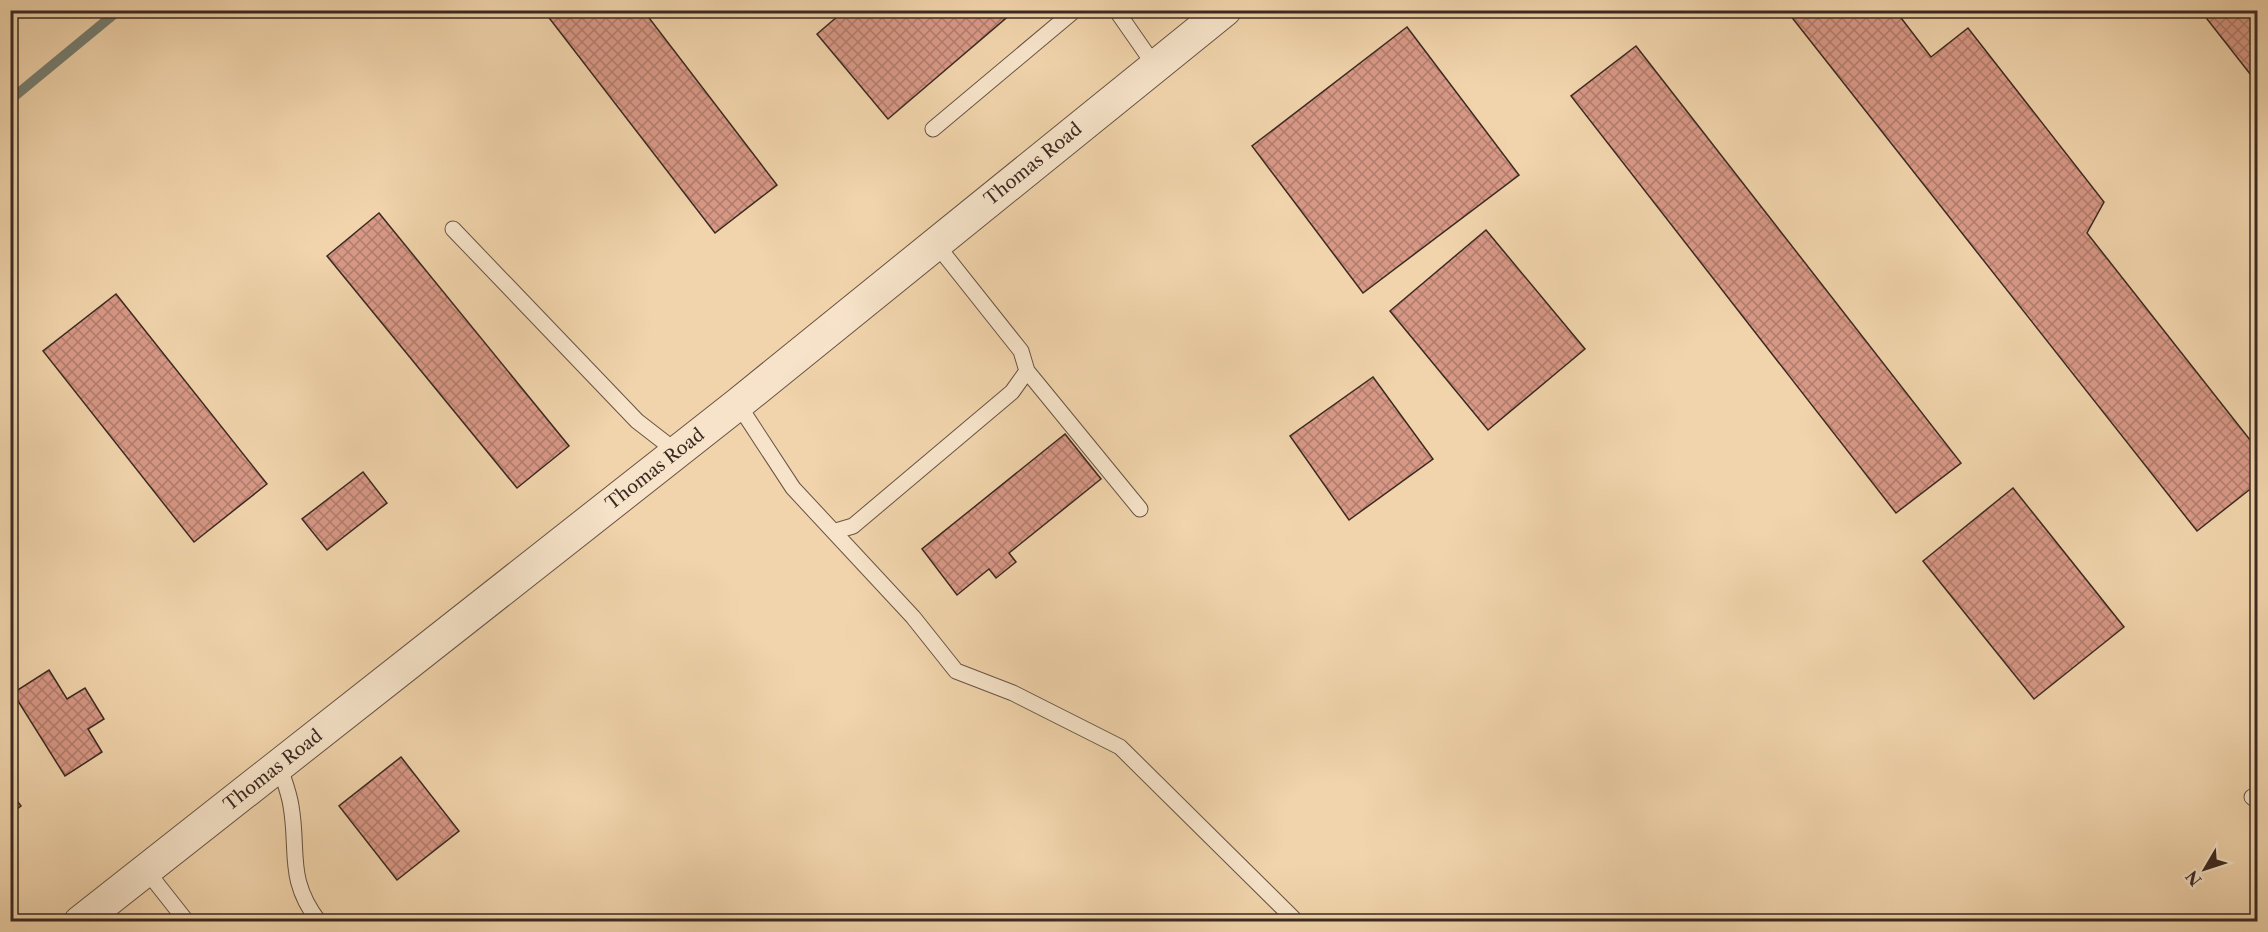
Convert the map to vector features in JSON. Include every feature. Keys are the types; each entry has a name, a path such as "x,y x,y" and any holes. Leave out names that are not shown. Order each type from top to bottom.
{"street":[{"name":"Thomas Road","path":"80,921 738,404 1225,10"}],"lane":[{"path":"933,129 1075,10"},
{"path":"1116,10 1155,66"},
{"path":"453,229 637,421 677,452"},
{"path":"936,244 1021,351 1026,370 1140,509"},
{"path":"836,531 853,526 880,504 1012,392 1026,370"},
{"path":"738,404 793,488 836,531 913,617 956,671 1013,693 1120,747 1297,921"},
{"path":"279,765 291,806 297,882 310,911 319,921"},
{"path":"146,870 187,921"}],"building":[{"path":"543,10 643,10 777,185 715,233"},
{"path":"845,10 1010,10 1012,13 888,119 817,34"},
{"path":"1786,10 1895,10 1931,57 1968,28 2104,202 2087,233 2258,450 2258,483 2197,531"},
{"path":"2200,10 2258,10 2258,84"},
{"path":"1407,27 1519,175 1363,293 1252,146"},
{"path":"1636,46 1961,463 1896,513 1571,96"},
{"path":"379,213 569,446 517,488 327,256"},
{"path":"1486,230 1585,349 1488,430 1390,311"},
{"path":"116,294 267,484 194,542 43,351"},
{"path":"1373,377 1433,459 1349,520 1290,436"},
{"path":"1065,434 1101,479 1009,553 1016,562 996,578 989,569 957,595 922,549"},
{"path":"363,472 387,503 327,550 302,519"},
{"path":"2013,488 2124,627 2034,699 1923,561"},
{"path":"49,670 67,699 85,688 104,719 88,729 102,752 65,776 13,693"},
{"path":"401,757 459,831 397,880 339,806"},
{"path":"10,792 21,806 10,815"}],"waterway":[{"path":"10,100 119,10"}]}
